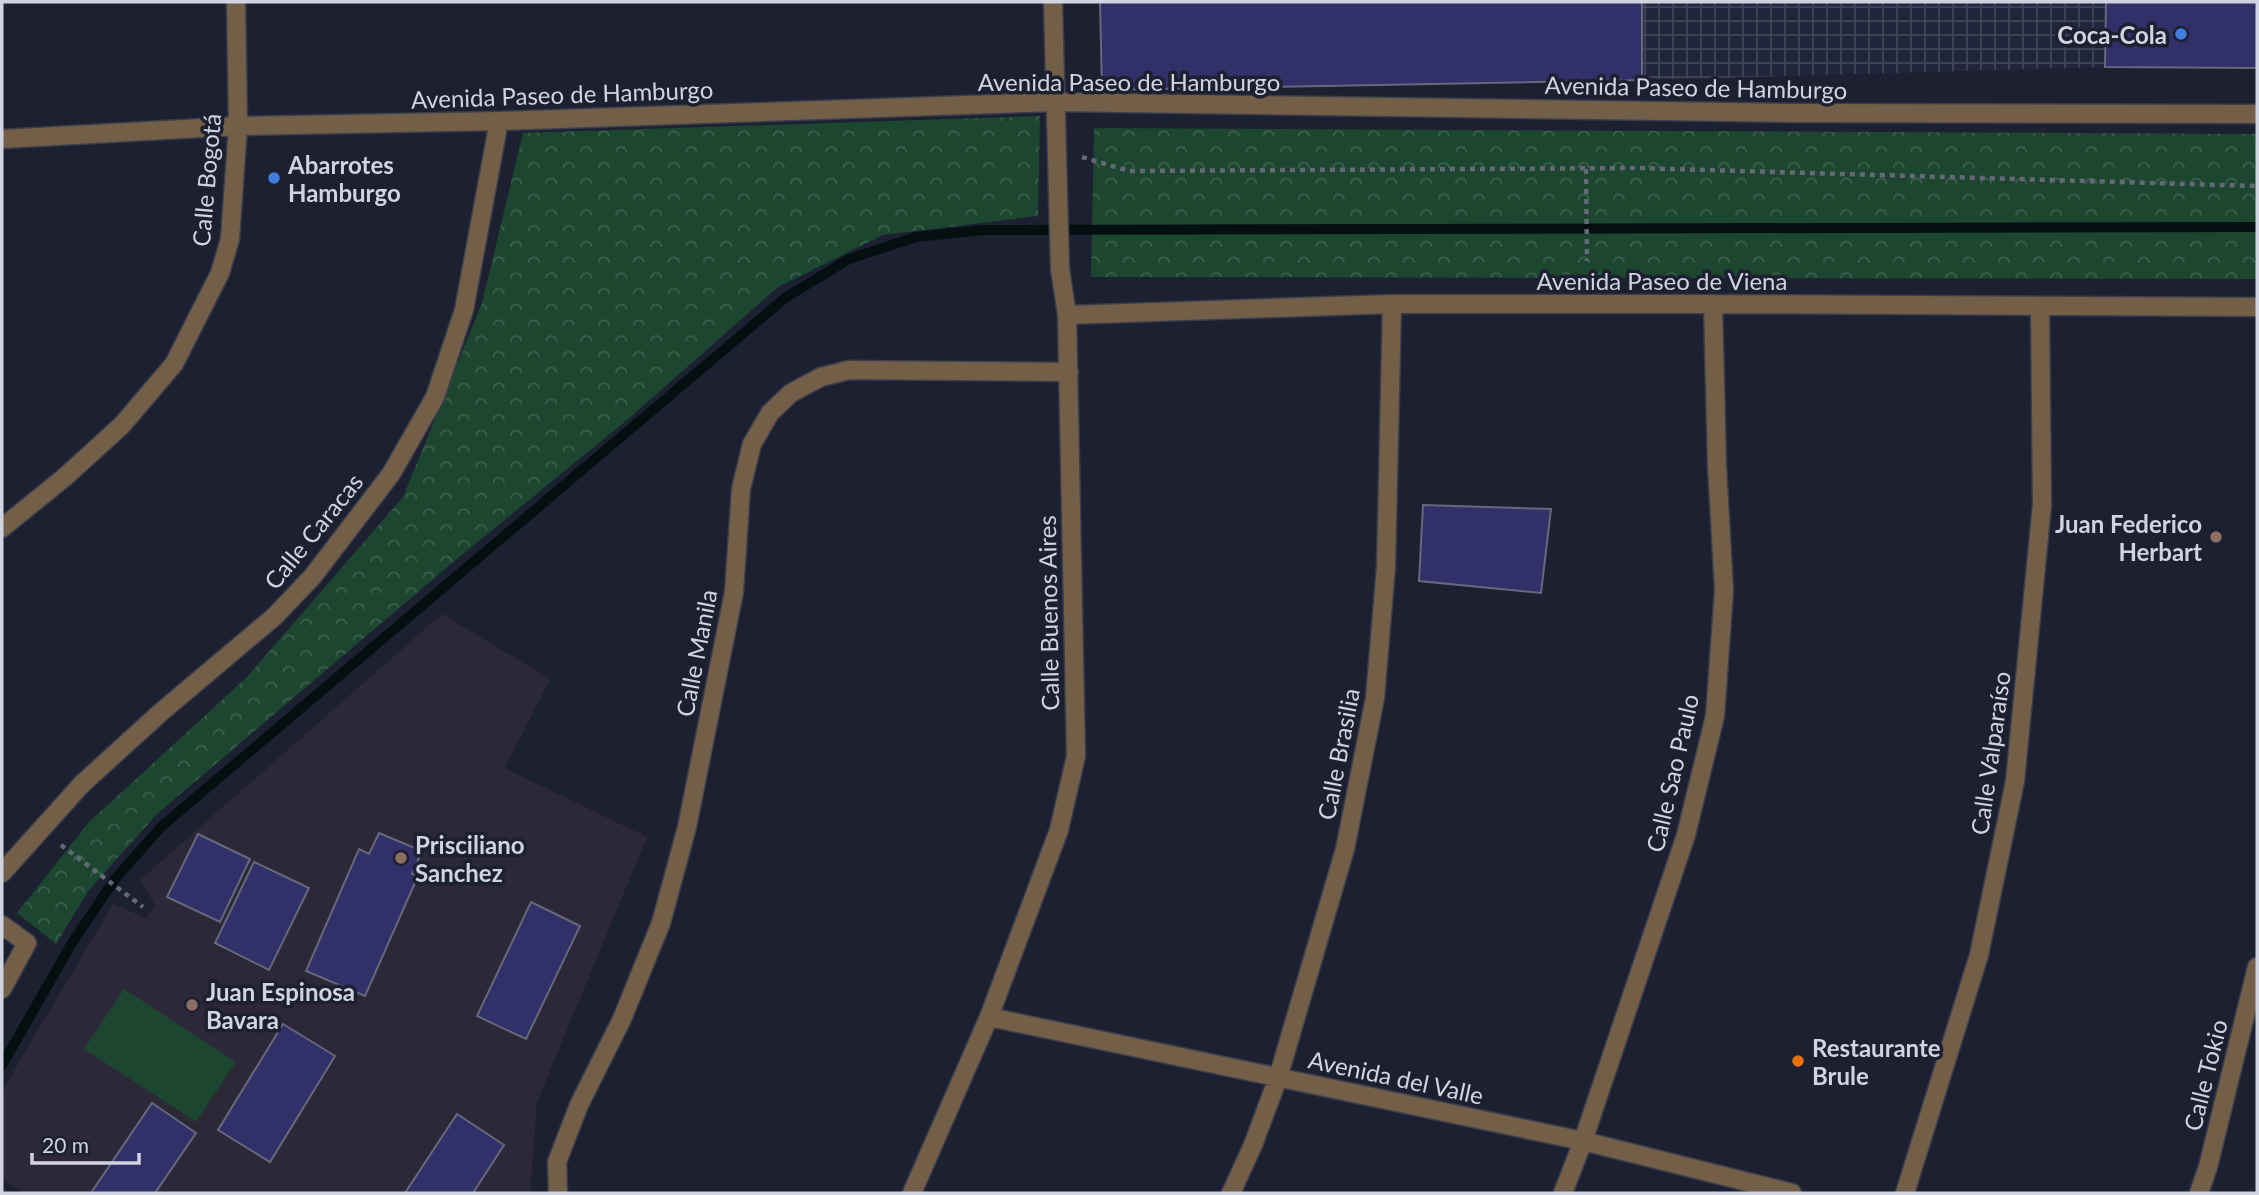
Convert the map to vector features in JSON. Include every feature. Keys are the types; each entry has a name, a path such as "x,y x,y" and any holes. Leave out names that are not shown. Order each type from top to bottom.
{"street":[{"name":"Calle Bogotá","path":"2,528 65,477 122,425 174,364 220,273 230,239 238,126 236,2"},
{"name":"Calle Buenos Aires","path":"912,1193 989,1017 1059,830 1076,756 1069,372 1067,315 1060,269 1053,2"},
{"name":"Avenida Paseo de Hamburgo","path":"2,139 238,126 499,121 1055,102 1789,113 2257,114"},
{"name":"Calle Caracas","path":"2,873 92,775 285,606 313,576 391,474 435,397 464,310 499,121"},
{"name":"Avenida Paseo de Viena","path":"1067,315 1392,304 2257,307"},
{"name":"Calle Brasilia","path":"1231,1193 1253,1145 1278,1078 1345,849 1375,698 1386,567 1392,304"},
{"name":"Calle Sao Paulo","path":"1563,1193 1686,835 1715,716 1724,590 1717,466 1713,304"},
{"name":"Calle Valparaíso","path":"1905,1193 1979,955 2015,781 2042,505 2040,306"},
{"name":"Calle Manila","path":"558,1193 557,1162 579,1105 622,1019 665,911 687,827 734,592 741,489 752,443 770,413 791,393 811,382 849,370 1069,372"},
{"path":"2,925 27,943 2,989"},
{"name":"Calle Tokio","path":"2199,1193 2208,1167 2257,967"},
{"name":"Avenida del Valle","path":"989,1017 1583,1141 1792,1193"}],"path":[{"path":"1057,150 1129,171 1637,168 2257,186"},
{"path":"1586,169 1587,261"},
{"path":"41,830 143,906"}],"shaded area":[{"path":"1100,2 2257,2 2257,68 2105,67 1642,80 1102,90"},
{"path":"442,614 550,679 505,768 647,837 537,1102 530,1193 25,1193 2,1180 2,1091 113,904 146,918 155,905 140,880"}],"green space":[{"path":"1040,116 1038,216 883,235 778,287 627,420 452,563 157,814 89,890 56,944 17,913 89,822 246,678 403,497 482,303 523,133"},
{"path":"1094,128 2257,134 2257,279 1091,277"},
{"path":"124,989 236,1062 196,1122 84,1049"}],"building":[{"path":"1100,2 1642,2 1642,80 1102,90"},
{"name":"Coca-Cola","path":"2106,2 2257,2 2257,68 2105,67"},
{"path":"1423,505 1551,509 1541,593 1419,581"},
{"path":"379,833 422,851 412,874 418,876 365,996 306,971 359,849 369,854"},
{"path":"198,834 250,859 220,922 167,897"},
{"path":"254,862 309,888 269,970 215,943"},
{"path":"531,902 580,926 526,1039 477,1016"},
{"path":"283,1024 335,1056 270,1162 218,1130"},
{"path":"152,1103 196,1133 155,1193 91,1193"},
{"path":"457,1114 504,1145 473,1193 405,1193"}],"waterway":[{"path":"2,1065 72,943 115,879 162,826 785,298 849,259 916,237 983,230 2257,227"}],"place":[{"name":"Coca-Cola","path":"2181,34"},
{"name":"Abarrotes Hamburgo","path":"274,178"},
{"name":"Juan Federico Herbart","path":"2216,537"},
{"name":"Prisciliano Sanchez","path":"401,858"},
{"name":"Juan Espinosa Bavara","path":"192,1005"},
{"name":"Restaurante Brule","path":"1798,1061"}]}
